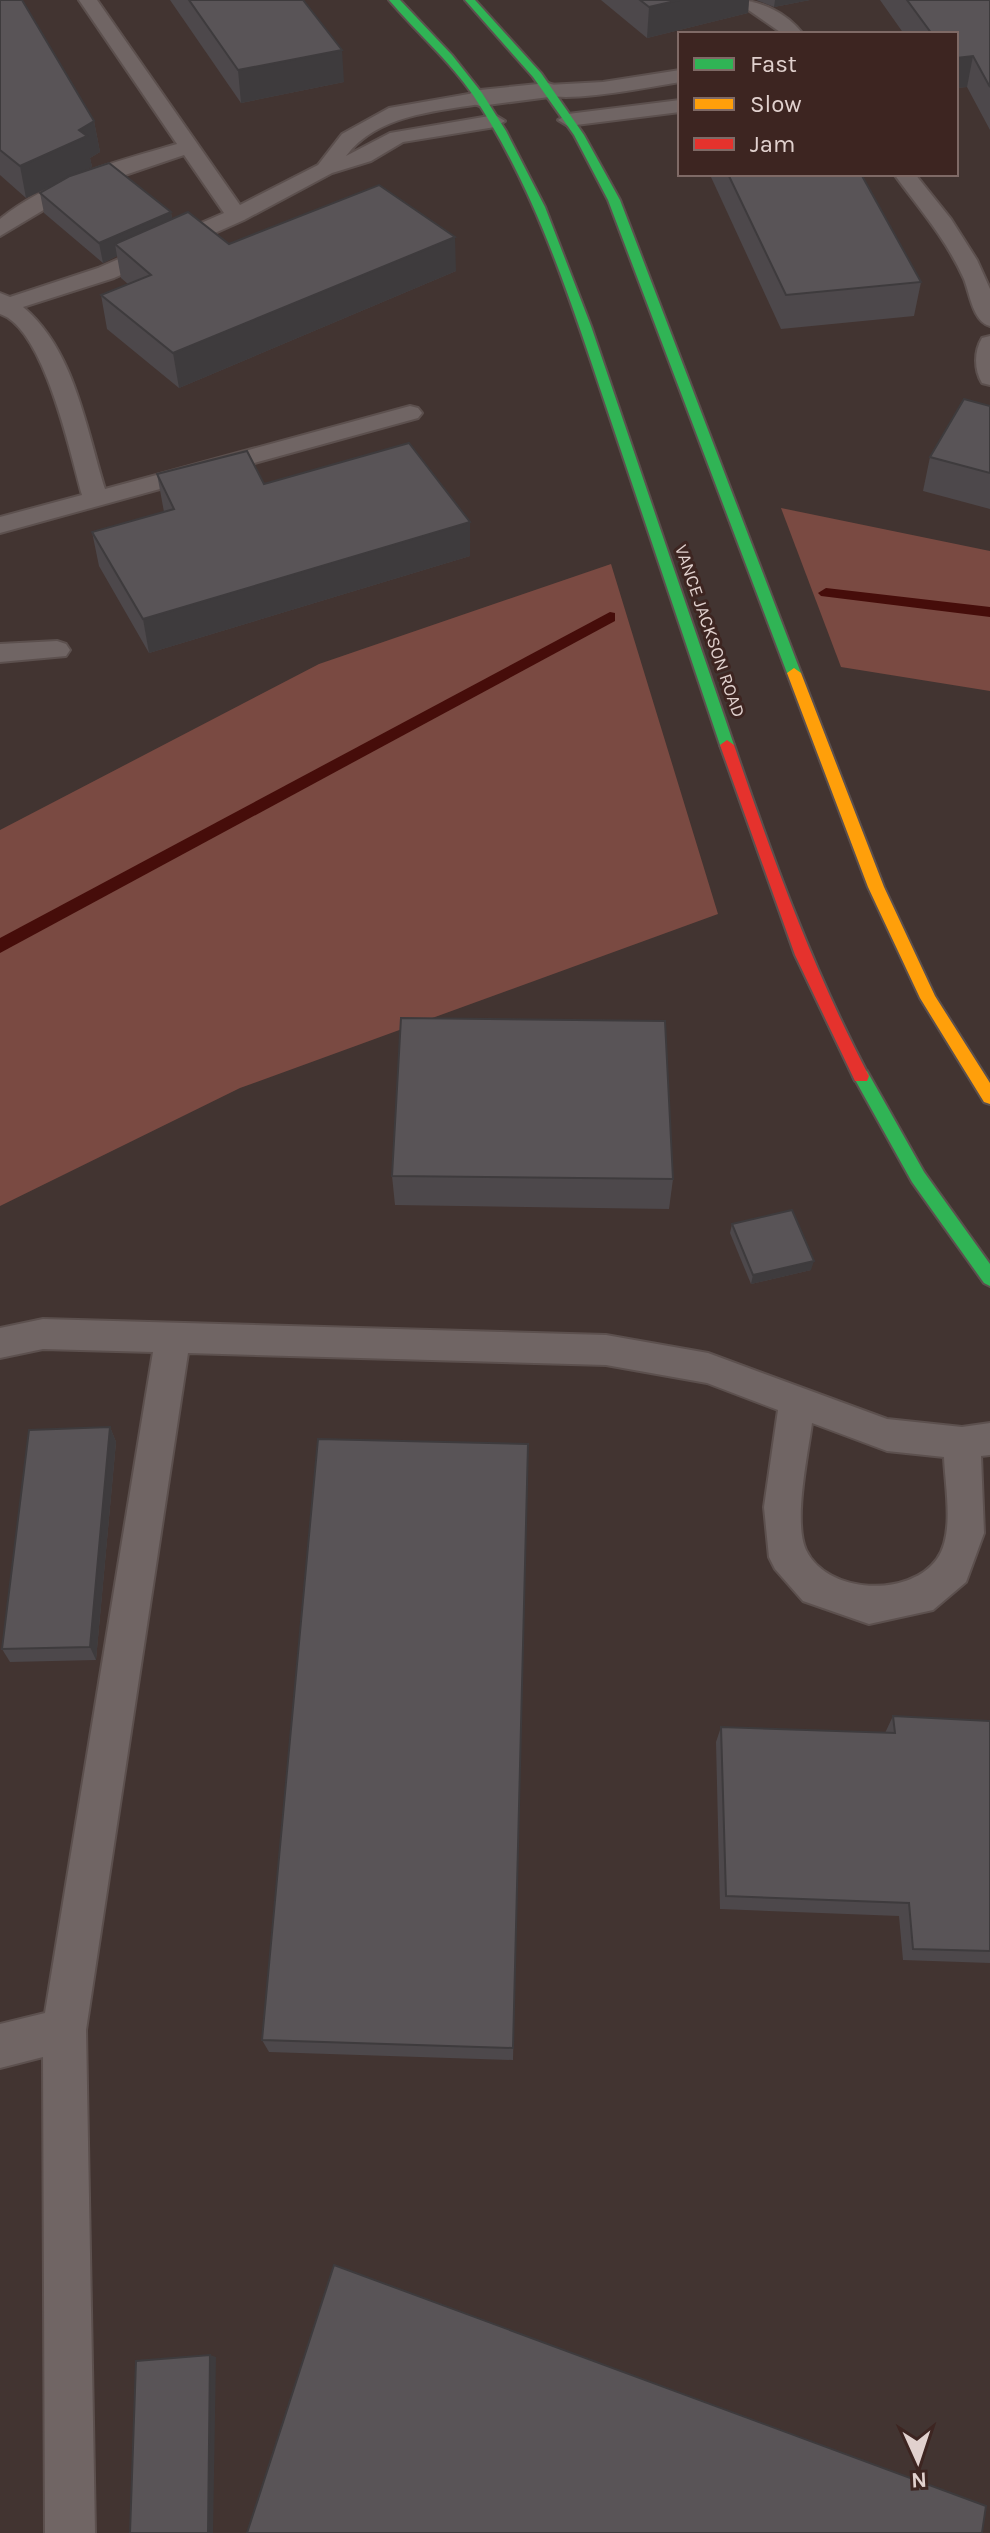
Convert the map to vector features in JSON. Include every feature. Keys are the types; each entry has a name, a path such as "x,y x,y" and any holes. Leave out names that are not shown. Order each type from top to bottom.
{"main road":[{"name":"VANCE JACKSON ROAD","path":"394,0 460,69 480,98 502,121 570,281 774,884 832,1025 918,1177 990,1278"},
{"path":"470,0 537,75 568,120 614,200 639,258 876,887 928,998 990,1097"},
{"path":"538,120 568,120"}],"street":[{"path":"480,98 548,91"}],"lane":[{"path":"88,0 236,215"},
{"path":"750,6 753,25 758,32"},
{"path":"750,6 783,21 791,32"},
{"path":"548,91 603,88 678,76"},
{"path":"325,169 349,138 396,112 480,98"},
{"path":"568,120 678,106"},
{"path":"2,304 106,273 236,215 325,169 364,157 397,137 502,121"},
{"path":"373,123 397,137"},
{"path":"0,230 21,211 98,174 189,147"},
{"path":"906,176 925,194 948,228 990,319"},
{"path":"2,304 31,325 57,371 96,499"},
{"path":"990,343 987,368 990,378"},
{"path":"0,525 410,413"},
{"path":"0,653 57,650"},
{"path":"0,1343 43,1334 606,1350 708,1368 887,1435 976,1441 965,1533 953,1570 920,1597 869,1606 816,1588 788,1557 782,1507 797,1403"},
{"path":"70,2533 64,2030 173,1337"},
{"path":"0,2046 64,2030"}],"shaded area":[{"path":"781,508 990,551 990,691 841,667"},
{"path":"611,564 718,914 240,1088 0,1206 0,830 319,664"}],"building":[{"path":"0,0 22,0 94,121 79,130 87,136 20,166 0,150"},
{"path":"189,0 303,0 342,50 238,70"},
{"path":"640,0 679,0 649,7"},
{"path":"907,0 990,0 990,87 973,56 958,58 958,32 931,32"},
{"path":"109,163 171,212 99,243 40,193 70,176"},
{"path":"729,176 862,176 921,282 786,295"},
{"path":"379,185 455,237 173,353 101,295 151,275 115,244 188,212 229,244"},
{"path":"964,399 990,406 990,473 930,457"},
{"path":"409,443 470,522 143,619 92,532 174,509 157,474 247,451 264,484"},
{"path":"401,1018 665,1021 673,1179 392,1176"},
{"path":"792,1210 814,1261 753,1275 732,1224"},
{"path":"110,1427 90,1647 2,1649 29,1430"},
{"path":"318,1439 528,1444 513,2048 262,2040"},
{"path":"893,1716 990,1721 990,1951 913,1949 909,1903 726,1896 721,1727 895,1733"},
{"path":"334,2265 986,2506 982,2533 247,2533"},
{"path":"210,2355 208,2533 130,2533 136,2361"}],"waterway":[{"path":"826,593 990,612"},
{"path":"0,946 610,617"}],"traffic: fast":[{"path":"394,0 469,82 501,131 539,207 585,326 727,745"},
{"path":"470,0 537,75 579,135 614,200 794,673"},
{"path":"861,1076 918,1177 990,1278"}],"traffic: slow":[{"path":"794,673 876,887 928,998 990,1097"}],"traffic: jam":[{"path":"727,745 803,955 861,1076"}]}
